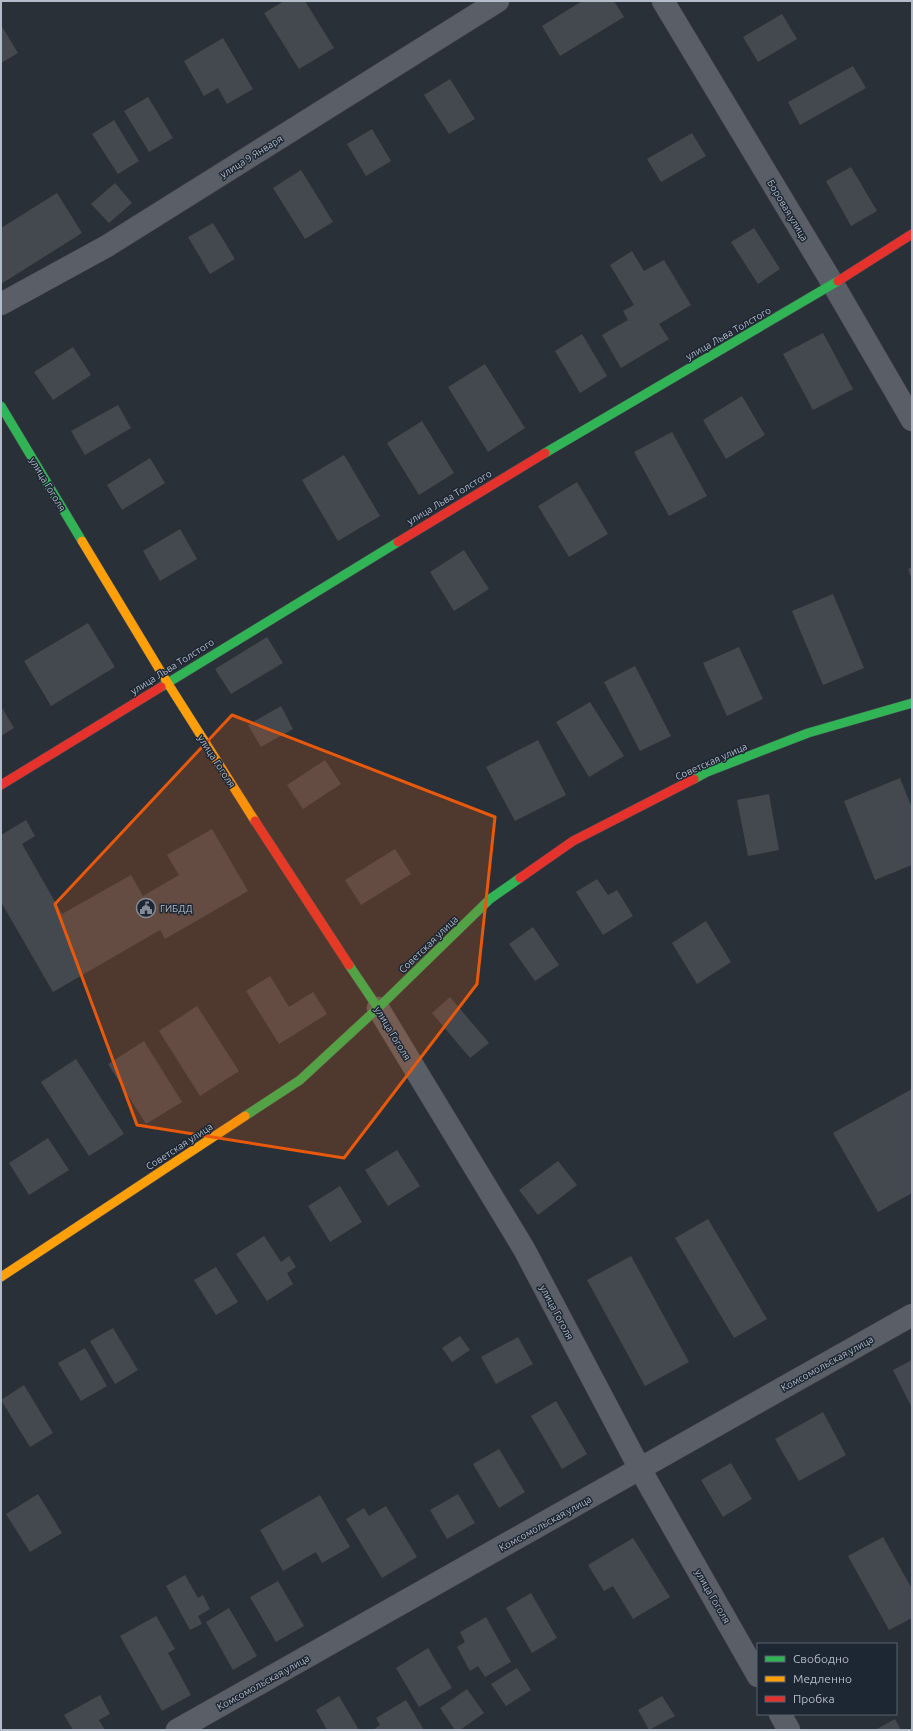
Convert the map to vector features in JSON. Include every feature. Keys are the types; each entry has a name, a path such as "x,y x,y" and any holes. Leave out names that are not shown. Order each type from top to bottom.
{"main road":[{"name":"улица Льва Толстого","path":"1,785 495,482 833,284 912,234"},
{"name":"улица Гоголя","path":"1,406 167,682 320,922 378,1008"},
{"name":"Советская улица","path":"1,1277 300,1080 378,1008 490,899 572,841 707,772 808,733 912,703"}],"street":[{"name":"улица 9 Января","path":"1,304 107,246 498,1"},
{"name":"Боровая улица","path":"663,1 833,284 912,420"},
{"name":"улица Гоголя","path":"378,1008 524,1249 640,1469 757,1674"},
{"name":"Комсомольская улица","path":"177,1730 912,1315"},
{"path":"781,1715 789,1730"}],"highlighted area":[{"path":"232,715 495,817 477,984 344,1158 137,1125 55,904"}],"building":[{"path":"284,1 305,1 334,48 299,69 264,13"},
{"path":"582,1 614,1 624,17 560,56 542,26"},
{"path":"782,14 797,39 758,62 743,37"},
{"path":"1,25 18,53 1,63"},
{"path":"223,38 253,89 227,104 218,88 204,96 184,61"},
{"path":"853,66 866,88 800,125 788,102"},
{"path":"450,79 475,119 449,134 424,95"},
{"path":"148,97 173,138 149,152 124,111"},
{"path":"114,120 139,161 118,174 92,134"},
{"path":"372,129 391,161 366,176 347,144"},
{"path":"692,133 706,156 661,182 647,159"},
{"path":"851,167 877,211 851,226 826,181"},
{"path":"301,170 333,222 305,239 273,188"},
{"path":"115,183 132,203 109,223 91,204"},
{"path":"57,193 82,233 1,284 1,228"},
{"path":"213,223 235,259 210,274 188,237"},
{"path":"754,228 780,269 758,284 731,242"},
{"path":"632,251 644,271 664,260 691,305 659,324 669,339 621,368 602,335 628,320 623,311 634,305 610,265"},
{"path":"823,333 853,389 813,410 783,354"},
{"path":"582,334 607,376 580,393 555,351"},
{"path":"73,347 91,375 53,400 34,372"},
{"path":"485,364 525,428 488,452 448,387"},
{"path":"742,396 765,435 726,459 703,420"},
{"path":"118,405 131,428 85,455 71,431"},
{"path":"422,421 454,473 419,495 387,443"},
{"path":"672,432 707,496 669,516 634,452"},
{"path":"344,455 380,516 338,541 302,480"},
{"path":"150,458 165,483 122,510 107,485"},
{"path":"577,482 608,534 569,557 538,506"},
{"path":"180,529 197,559 160,581 143,551"},
{"path":"464,550 489,589 454,611 430,572"},
{"path":"912,567 912,580 908,569"},
{"path":"833,594 864,668 823,685 792,611"},
{"path":"88,623 115,667 51,706 24,661"},
{"path":"267,637 283,663 231,694 215,669"},
{"path":"739,647 763,699 727,716 703,663"},
{"path":"635,666 671,736 640,751 604,682"},
{"path":"590,702 624,756 589,777 556,722"},
{"path":"1,706 14,728 1,736"},
{"path":"281,706 293,729 261,747 248,725"},
{"path":"538,740 566,795 515,821 486,767"},
{"path":"325,760 341,784 303,809 287,785"},
{"path":"900,778 912,808 912,865 875,880 844,801"},
{"path":"769,794 779,850 748,856 737,800"},
{"name":"ГИБДД","path":"26,820 35,836 22,844 62,914 131,875 143,896 179,875 167,855 212,829 248,891 165,939 160,930 53,992 1,902 1,835"},
{"path":"395,849 411,874 361,905 345,880"},
{"path":"597,879 608,895 617,890 633,916 603,935 576,892"},
{"path":"706,921 731,962 697,984 672,943"},
{"path":"533,927 559,965 535,981 509,944"},
{"path":"270,976 289,1007 313,992 327,1014 279,1044 246,991"},
{"path":"450,997 489,1043 470,1058 432,1013"},
{"path":"197,1006 239,1071 200,1096 159,1031"},
{"path":"144,1041 182,1102 146,1124 108,1064"},
{"path":"76,1059 124,1134 89,1156 41,1082"},
{"path":"912,1089 912,1193 878,1212 833,1133"},
{"path":"48,1138 69,1170 29,1195 9,1163"},
{"path":"397,1150 420,1186 388,1206 365,1170"},
{"path":"558,1161 577,1185 538,1215 519,1190"},
{"path":"340,1186 362,1222 330,1242 308,1206"},
{"path":"708,1219 767,1319 734,1338 675,1238"},
{"path":"264,1236 281,1262 289,1256 296,1267 287,1273 293,1284 267,1301 236,1254"},
{"path":"631,1256 689,1362 645,1386 587,1280"},
{"path":"216,1267 238,1302 216,1315 194,1280"},
{"path":"113,1328 138,1370 115,1384 90,1341"},
{"path":"460,1336 470,1350 452,1362 442,1348"},
{"path":"518,1337 533,1364 496,1384 481,1357"},
{"path":"85,1348 107,1386 81,1401 58,1363"},
{"path":"912,1360 912,1408 893,1370"},
{"path":"24,1385 53,1433 30,1447 1,1400"},
{"path":"556,1401 587,1454 562,1469 531,1416"},
{"path":"823,1412 846,1455 799,1481 775,1439"},
{"path":"499,1449 525,1492 499,1508 473,1464"},
{"path":"731,1463 752,1499 723,1517 701,1480"},
{"path":"38,1494 62,1533 30,1552 6,1514"},
{"path":"458,1494 475,1523 447,1539 430,1510"},
{"path":"320,1495 350,1547 322,1563 316,1552 283,1571 260,1530"},
{"path":"386,1506 417,1557 382,1578 346,1519 364,1508 369,1516"},
{"path":"883,1537 912,1589 912,1618 889,1630 848,1556"},
{"path":"633,1538 670,1597 633,1619 613,1586 604,1591 588,1565"},
{"path":"185,1575 198,1598 203,1595 210,1609 198,1616 202,1624 190,1630 166,1586"},
{"path":"278,1581 304,1626 276,1642 250,1597"},
{"path":"531,1593 557,1638 532,1653 506,1608"},
{"path":"229,1608 257,1656 233,1670 206,1622"},
{"path":"156,1616 175,1649 168,1653 191,1695 162,1711 120,1636"},
{"path":"486,1617 511,1662 485,1677 478,1666 470,1671 457,1647 465,1642 460,1632"},
{"path":"428,1648 452,1688 419,1707 396,1668"},
{"path":"517,1668 531,1690 506,1706 491,1684"},
{"path":"467,1689 484,1713 460,1730 455,1730 440,1708"},
{"path":"100,1695 110,1714 99,1720 105,1730 73,1730 64,1715"},
{"path":"339,1696 359,1730 327,1730 316,1710"},
{"path":"662,1696 675,1716 649,1730 638,1710"},
{"path":"406,1700 424,1730 373,1730 380,1725 376,1718"},
{"path":"895,1719 901,1730 875,1730"}],"traffic: fast":[{"path":"545,453 838,281"},
{"path":"1,406 82,541"},
{"path":"161,687 398,542"},
{"path":"694,779 707,772 808,733 912,703"},
{"path":"349,965 378,1008 490,899 520,878"},
{"path":"245,1116 300,1080 378,1008"}],"traffic: slow":[{"path":"82,541 167,682 255,821"},
{"path":"1,1277 245,1116"}],"traffic: jam":[{"path":"838,281 912,234"},
{"path":"398,542 545,453"},
{"path":"1,785 161,687"},
{"path":"520,878 573,841 694,779"},
{"path":"255,821 349,965"}],"place":[{"name":"ГИБДД","path":"146,908"}]}
